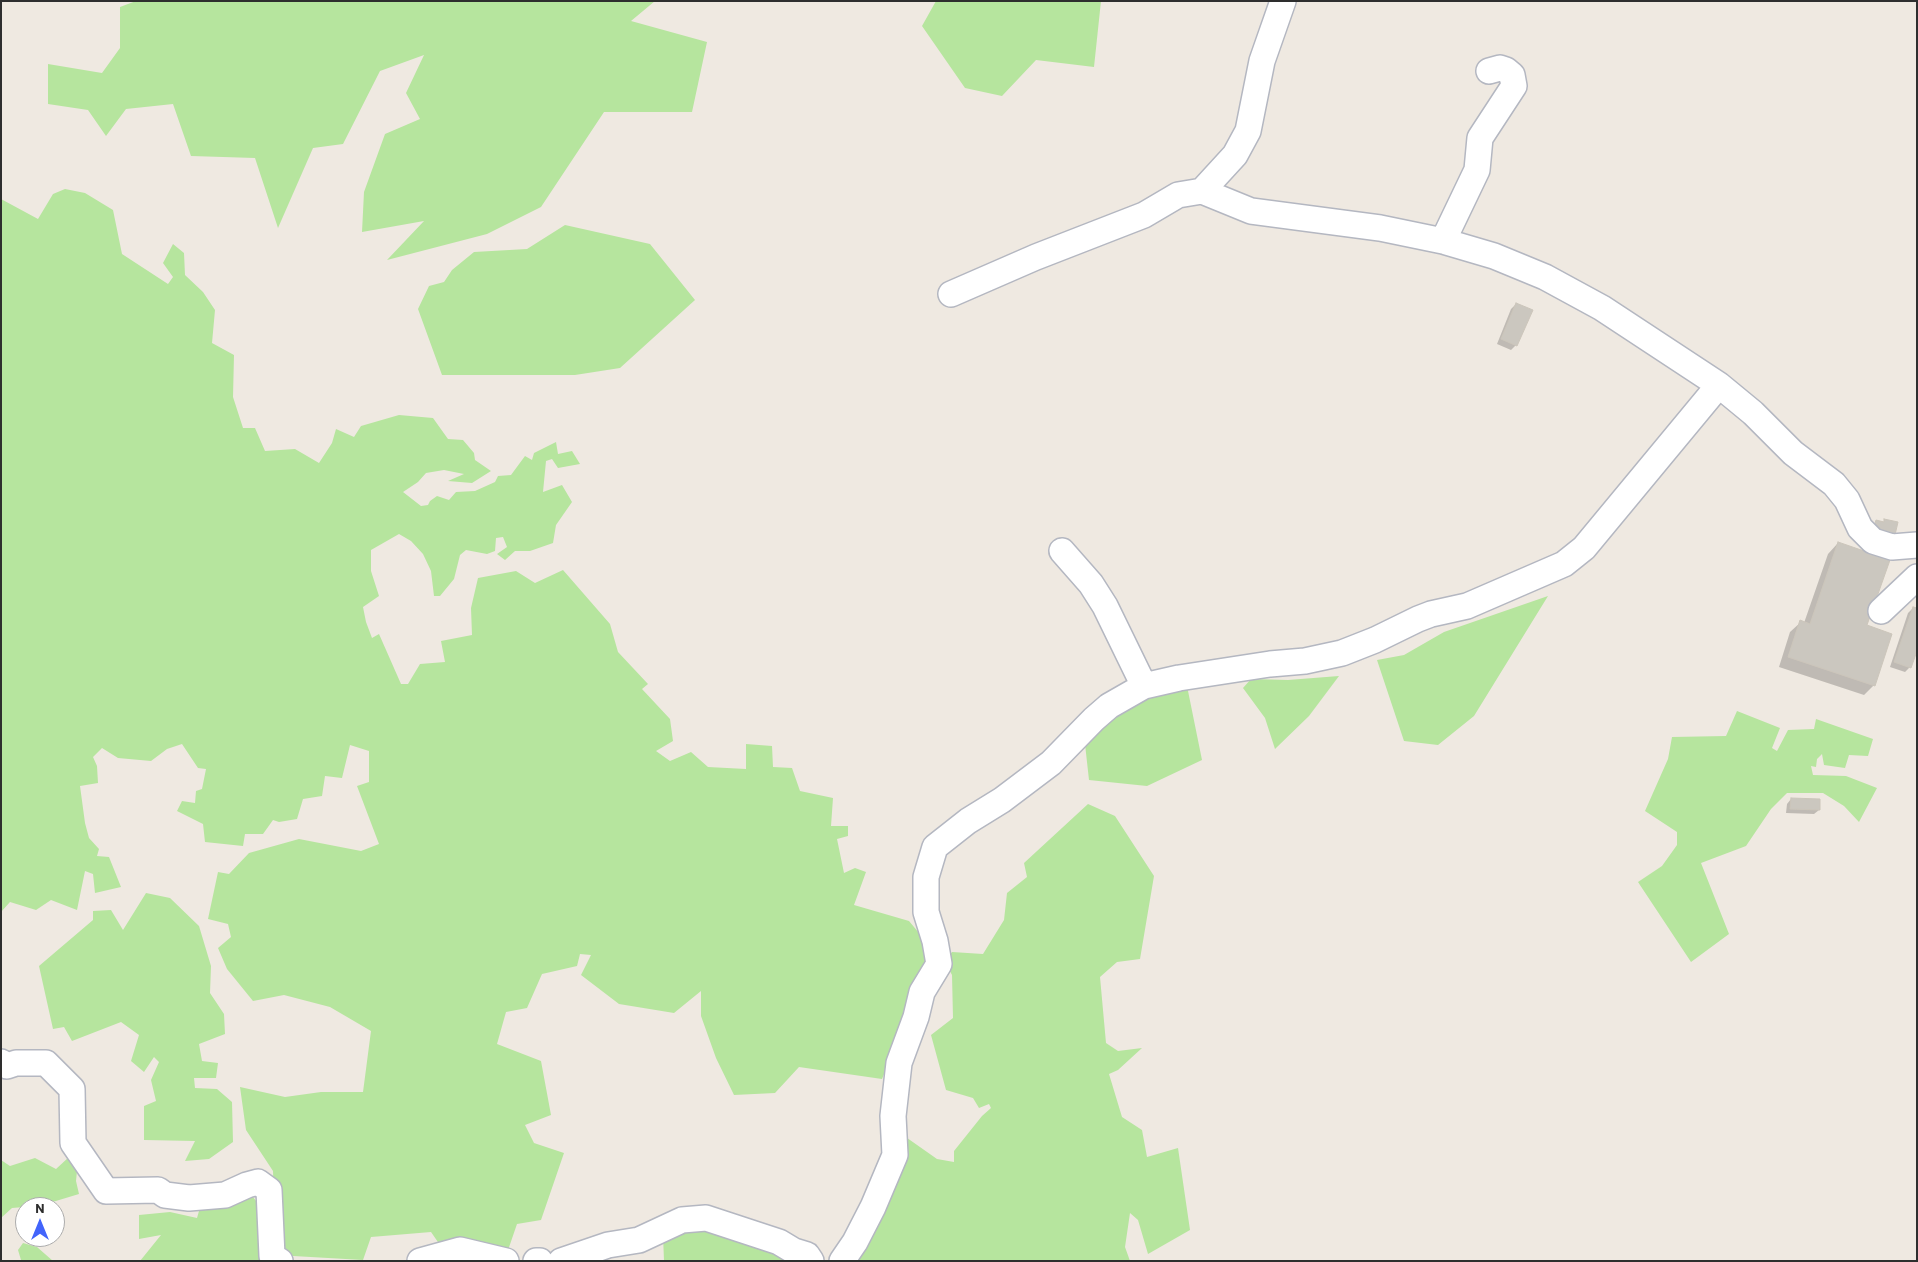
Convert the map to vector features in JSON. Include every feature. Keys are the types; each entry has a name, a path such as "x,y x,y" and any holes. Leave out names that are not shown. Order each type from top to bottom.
{"street":[{"path":"1202,191 1235,155 1248,131 1252,119 1262,61 1283,1"},
{"path":"1443,240 1477,170 1480,138 1514,86 1512,75 1506,70 1500,68 1489,71"},
{"path":"950,294 1036,257 1144,215 1178,195 1202,191 1233,205 1267,214 1380,228 1443,240 1503,260 1570,290 1602,308 1719,385 1753,413 1793,452 1834,484 1847,500 1856,521 1865,535 1882,545 1892,547 1917,545"},
{"path":"842,1261 855,1242 873,1207 895,1155 894,1116 899,1063 916,1017 922,992 939,964 935,941 926,912 926,877 935,847 968,821 1002,800 1051,764 1094,719 1110,706 1144,686 1179,678 1270,664 1305,661 1342,653 1375,640 1418,618 1467,606 1564,564 1584,548 1719,385"},
{"path":"1062,551 1091,584 1105,606 1144,686"},
{"path":"1881,610 1917,577"},
{"path":"1,1062 7,1066 16,1063 46,1063 72,1088 74,1143 106,1190 158,1190 165,1195 189,1198 225,1195 258,1182 269,1190 272,1256 280,1261"},
{"path":"561,1261 608,1245 639,1240 682,1220 706,1218 779,1242 794,1251 807,1255 811,1261"},
{"path":"420,1261 460,1250 506,1261"}],"green space":[{"path":"136,1 655,1 631,21 707,42 692,112 604,112 541,207 487,234 387,260 424,221 362,232 364,192 385,134 420,119 406,93 424,55 380,71 343,144 313,148 278,228 255,158 191,156 173,104 126,109 106,136 88,110 48,104 48,64 102,73 120,48 120,7"},
{"path":"936,1 1101,1 1094,67 1036,60 1002,96 965,88 922,26"},
{"path":"65,189 85,193 113,210 122,254 168,284 173,277 163,263 173,244 184,253 185,275 203,292 215,310 212,343 234,355 233,397 243,428 255,428 265,451 295,449 319,463 332,443 336,429 354,437 361,426 399,415 433,418 448,439 463,440 474,453 475,460 491,471 472,483 448,481 464,474 444,470 426,473 418,482 403,492 421,506 428,505 437,496 449,500 456,492 475,491 495,482 498,476 511,475 525,456 532,460 534,453 556,442 558,454 572,451 580,464 558,468 552,459 546,461 543,492 562,485 572,502 556,525 553,543 530,551 515,551 505,560 497,554 507,547 503,537 496,538 495,551 487,554 466,550 460,555 454,579 440,596 434,596 431,571 423,554 411,541 399,534 371,550 371,571 379,596 363,607 372,638 379,634 401,684 408,684 420,664 445,662 441,641 472,635 471,608 478,578 516,571 535,583 563,570 610,624 618,652 648,684 642,689 670,719 673,741 656,751 670,761 691,752 708,767 746,769 746,744 772,746 773,767 792,768 800,791 833,798 831,826 848,826 848,836 837,839 844,873 855,868 866,872 854,905 909,921 924,939 928,967 911,986 910,1012 882,1079 799,1067 775,1093 734,1095 716,1058 701,1016 701,991 674,1013 619,1004 581,975 591,955 580,954 577,966 542,974 527,1008 506,1012 497,1044 541,1061 551,1115 525,1125 534,1143 564,1153 541,1220 517,1224 506,1256 440,1245 431,1232 371,1237 363,1260 276,1255 273,1171 246,1130 240,1087 285,1097 321,1092 363,1092 371,1031 330,1007 284,995 253,1001 227,969 218,948 231,937 228,924 208,919 218,872 229,874 249,853 299,839 361,851 379,844 357,786 369,782 369,751 350,745 342,778 325,776 322,796 303,799 297,819 279,822 273,820 263,834 245,834 243,846 205,842 203,824 177,811 182,801 195,803 196,791 202,789 206,769 198,768 182,744 167,749 151,761 118,758 102,748 93,757 97,766 98,783 80,786 85,823 89,838 99,849 97,856 109,857 121,887 95,893 93,874 85,871 77,910 51,900 36,910 10,902 1,912 1,199 38,219 53,194"},
{"path":"565,225 650,244 695,300 620,368 575,375 442,375 418,309 429,286 444,282 452,270 474,252 527,249"},
{"path":"1548,596 1474,716 1438,745 1404,741 1377,660 1404,655 1444,632"},
{"path":"1339,676 1309,716 1275,749 1265,718 1243,688 1251,679 1288,680"},
{"path":"1187,686 1202,760 1147,786 1089,780 1084,735 1134,700"},
{"path":"1737,711 1780,728 1772,748 1777,751 1788,730 1814,729 1816,719 1873,739 1868,756 1849,755 1845,768 1824,765 1822,754 1817,759 1816,767 1811,766 1813,775 1846,776 1877,788 1859,822 1844,806 1823,793 1787,793 1771,809 1746,846 1701,863 1729,934 1691,962 1638,882 1662,866 1677,845 1677,832 1645,811 1668,759 1672,737 1726,736"},
{"path":"1088,804 1115,816 1154,876 1140,959 1117,962 1100,977 1106,1043 1118,1051 1142,1048 1118,1070 1109,1074 1122,1117 1142,1130 1147,1157 1178,1148 1190,1230 1148,1254 1138,1220 1130,1213 1125,1247 1130,1261 849,1261 900,1133 937,1159 954,1162 954,1151 982,1116 991,1108 989,1104 979,1108 973,1098 946,1090 931,1035 953,1018 952,975 945,961 952,952 983,954 1004,920 1007,893 1027,877 1024,863"},
{"path":"146,893 170,898 199,926 211,966 210,993 224,1014 225,1034 199,1044 202,1061 218,1063 216,1078 194,1078 195,1088 217,1089 232,1102 233,1142 209,1159 185,1161 195,1141 144,1140 144,1106 156,1101 151,1080 159,1062 154,1057 144,1072 131,1061 139,1035 121,1022 72,1041 64,1027 53,1029 39,966 93,920 93,911 111,910 123,930"},
{"path":"69,1157 78,1161 76,1181 79,1194 65,1198 15,1197 15,1208 12,1208 1,1218 1,1160 10,1166 35,1158 56,1169"},
{"path":"248,1191 265,1212 268,1261 140,1261 161,1235 139,1239 139,1215 170,1212 197,1218 201,1204"},
{"path":"707,1226 803,1261 664,1261 663,1235"},
{"path":"20,1247 37,1247 53,1261 16,1261 21,1260 18,1250"}],"building":[{"path":"1516,303 1533,310 1517,346 1501,339"},
{"path":"1884,519 1898,522 1895,535 1873,530 1876,520 1884,522"},
{"path":"1838,542 1890,560 1867,625 1892,634 1875,686 1788,657 1800,620 1810,624"},
{"path":"1913,607 1917,608 1917,651 1911,668 1894,662"},
{"path":"1791,798 1820,799 1820,810 1790,809"}]}
